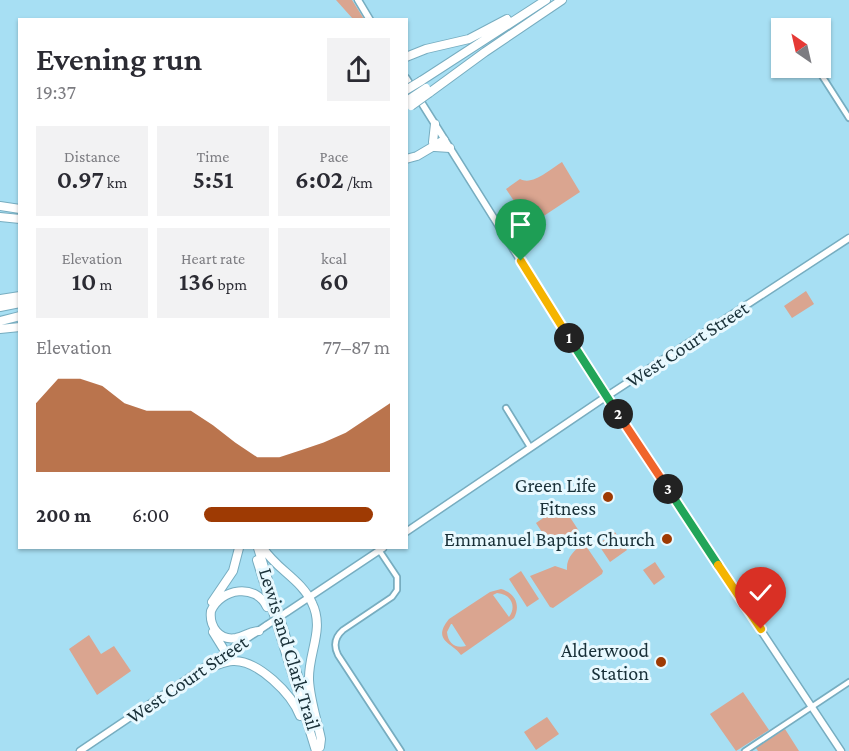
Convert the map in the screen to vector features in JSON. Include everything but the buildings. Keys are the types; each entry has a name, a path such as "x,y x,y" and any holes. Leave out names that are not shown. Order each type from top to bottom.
{"highway":[{"path":"408,90 425,87 485,52 562,0"},
{"path":"408,56 426,49 469,39 542,2"},
{"path":"408,105 425,87 542,2"},
{"path":"432,145 435,124"},
{"path":"408,158 417,156 443,138"},
{"path":"408,154 432,145 450,148"},
{"path":"0,207 17,208"},
{"path":"0,217 18,219"},
{"path":"0,299 18,296"},
{"path":"0,307 18,303"},
{"path":"0,321 18,316"},
{"path":"226,653 210,628 207,614 209,607 233,571 239,549"},
{"name":"Lewis and Clark Trail","path":"253,549 312,738 319,750"},
{"name":"Lewis and Clark Trail","path":"258,549 319,750"},
{"path":"264,549 310,597 318,621 309,677 321,739 319,750"},
{"path":"259,631 251,631 233,638 222,636 211,623 213,607 226,595 241,591 252,592 262,599 269,614 274,618"},
{"path":"201,669 209,669 221,663 234,661 254,666 289,696 312,738"}],"main road":[{"path":"358,0 369,18"},
{"path":"408,81 606,397 841,751"},
{"name":"West Court Street","path":"408,531 530,447 849,238"},
{"name":"West Court Street","path":"80,751 381,549"}],"street":[{"path":"823,78 849,118"},
{"path":"506,408 530,447"},
{"path":"381,549 396,576 398,588 392,597 341,631 334,644 338,655 401,751"},
{"path":"745,751 849,681"}],"shaded area":[{"path":"336,0 352,0 363,18 352,18"},
{"path":"562,162 580,192 530,225 506,189 520,179 525,181 536,179"},
{"path":"806,291 814,304 792,318 784,306"},
{"path":"562,505 579,531 553,549 536,523"},
{"path":"615,532 627,550 610,562 598,544"},
{"path":"584,543 603,571 602,574 553,608 550,607 530,576 555,566 567,570 571,555"},
{"path":"655,562 665,577 654,585 643,570"},
{"path":"521,571 539,599 527,607 509,579"},
{"path":"501,589 510,593 517,604 514,618 461,655 445,641 442,632 444,626 449,619 490,592","holes":["497,593 506,596 511,601 512,609 509,617 493,595","452,624 466,646 455,646 451,642 447,632"]},
{"path":"89,635 101,654 114,646 131,671 97,695 69,649"},
{"path":"743,692 769,730 736,751 710,714"},
{"path":"547,717 559,734 536,750 524,732"},
{"path":"785,729 799,751 758,751 756,748"}],"place":[{"name":"Green Life Fitness","path":"608,497"},
{"name":"Emmanuel Baptist Church","path":"667,539"},
{"name":"Alderwood Station","path":"661,662"}],"route":[{"path":"521,261 606,397 761,629"}]}
